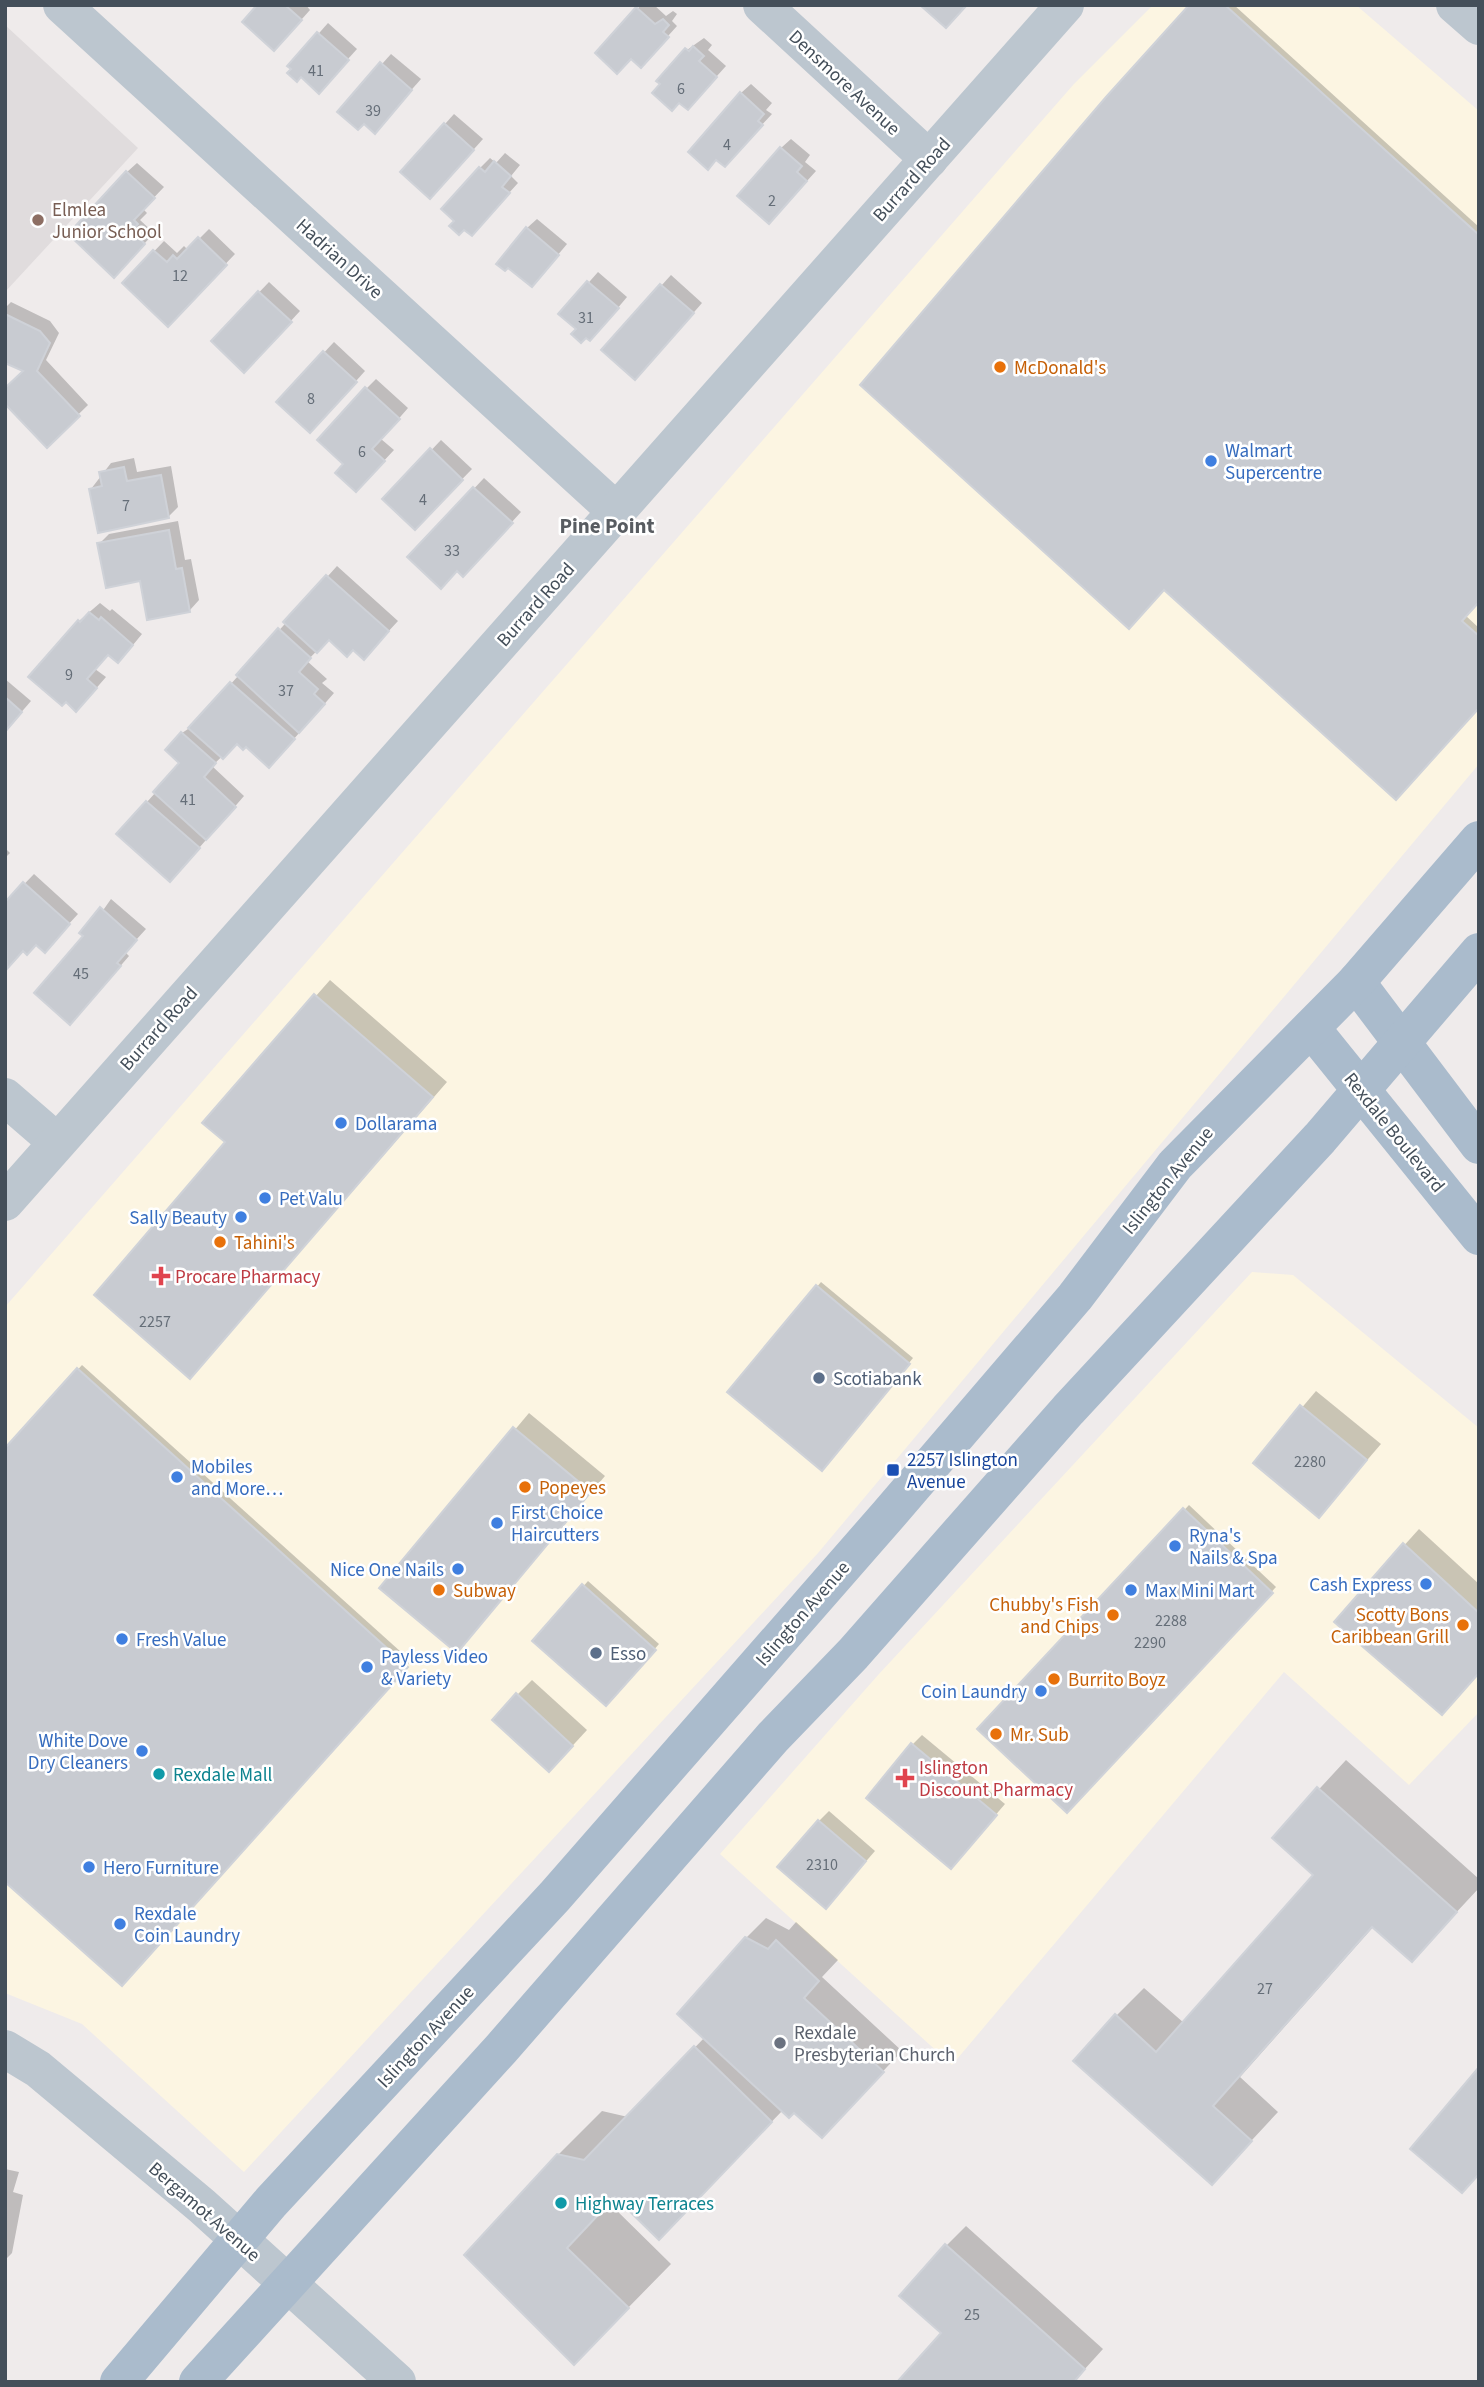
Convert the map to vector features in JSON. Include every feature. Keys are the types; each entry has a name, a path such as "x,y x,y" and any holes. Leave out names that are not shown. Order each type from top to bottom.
{"main road":[{"name":"Islington Avenue","path":"119,2382 239,2239 555,1896 889,1514 1075,1297 1175,1165 1220,1116 1356,982 1479,840"},
{"path":"198,2382 502,2049 773,1737 853,1654 1068,1410 1320,1138 1479,952"},
{"path":"1356,982 1479,1145"},
{"name":"Rexdale Boulevard","path":"1311,1028 1479,1236"}],"street":[{"name":"Hadrian Drive","path":"62,5 616,511"},
{"name":"Densmore Avenue","path":"762,5 929,159"},
{"name":"Burrard Road","path":"5,1202 1065,5"},
{"path":"1455,5 1479,26"},
{"path":"5,1097 57,1142"},
{"name":"Bergamot Avenue","path":"5,2049 38,2069 239,2239 397,2382"}],"shaded area":[{"path":"1153,5 1356,5 1479,111 1479,764 818,1553 244,2172 82,2024 5,1993 5,1307 1074,84"},
{"name":"Elmlea Junior School","path":"5,25 138,148 5,292"},
{"path":"1252,1272 1293,1275 1479,1428 1479,1712 1409,1785 1284,1672 952,2065 720,1854 879,1674"}],"building":[{"path":"257,5 285,5 302,20 274,51 242,22"},
{"path":"920,5 967,5 946,28"},
{"name":"Walmart Supercentre","path":"1189,5 1225,5 1479,235 1479,602 1462,621 1479,636 1479,708 1396,800 1164,590 1129,629 860,385 1106,97"},
{"path":"636,7 655,24 663,19 669,25 663,32 669,37 641,68 631,59 617,74 595,53"},
{"path":"317,32 349,60 319,94 301,77 297,82 287,73 291,69 287,66"},
{"path":"693,46 704,56 699,61 717,77 688,110 679,103 672,111 652,93 660,84 656,81 685,48 689,51"},
{"path":"380,62 412,90 375,134 364,124 358,130 337,112"},
{"path":"740,92 764,114 758,121 763,125 725,167 716,160 708,170 688,152"},
{"path":"444,123 474,150 430,199 400,172"},
{"path":"780,147 802,166 797,172 807,181 769,224 737,196"},
{"path":"494,161 511,176 502,187 510,193 472,236 464,230 459,235 449,226 454,221 441,209 479,167 485,172"},
{"path":"126,171 155,198 134,220 138,224 132,231 145,244 114,278 68,234"},
{"path":"526,227 559,255 532,287 508,268 505,271 496,264"},
{"path":"198,237 227,265 168,327 122,283 153,250 167,262 173,255 177,259"},
{"path":"587,281 619,308 590,341 586,338 581,343 571,334 576,329 558,314"},
{"path":"660,284 694,313 635,380 601,350"},
{"path":"258,291 292,322 244,373 211,341"},
{"path":"5,314 40,331 50,343 37,371 80,416 47,448 5,404 5,388 23,371 5,363"},
{"path":"323,351 357,382 310,433 276,402"},
{"path":"365,387 400,419 372,449 385,461 356,492 335,473 343,464 317,440"},
{"path":"430,448 463,480 415,530 382,499"},
{"path":"124,467 127,481 161,475 169,518 98,533 89,489 102,486 99,472"},
{"path":"473,487 513,523 463,577 457,571 441,589 407,557"},
{"path":"169,530 176,569 182,568 190,612 147,620 140,581 106,588 97,543"},
{"path":"326,575 389,631 364,660 353,650 347,657 329,640 317,653 283,622"},
{"path":"89,612 99,620 101,617 133,645 118,663 108,655 87,679 97,688 76,712 66,702 62,706 28,677 78,620 80,622"},
{"path":"278,628 311,658 299,672 318,689 314,694 325,704 299,733 236,675"},
{"path":"230,682 295,739 269,768 246,747 243,750 237,744 223,759 188,728"},
{"path":"5,697 22,712 5,732"},
{"path":"181,732 216,763 204,777 236,807 206,840 153,792 179,763 165,750"},
{"path":"146,801 200,848 170,882 116,834"},
{"path":"23,882 70,924 45,953 36,945 27,955 23,951 7,969 5,902"},
{"path":"100,907 137,940 117,963 121,966 70,1025 34,993 83,936 79,933"},
{"path":"314,994 433,1097 190,1379 94,1295 225,1142 202,1123"},
{"name":"Scotiabank","path":"816,1285 910,1364 822,1471 727,1392"},
{"name":"Rexdale Mall","path":"77,1368 408,1667 122,1986 5,1882 5,1448"},
{"path":"1300,1405 1367,1460 1319,1518 1253,1463"},
{"path":"513,1427 591,1492 457,1653 379,1588"},
{"path":"1183,1508 1273,1593 1067,1813 977,1729"},
{"path":"1403,1543 1479,1613 1479,1673 1442,1715 1334,1622"},
{"path":"582,1584 656,1650 606,1706 532,1641"},
{"path":"516,1693 573,1746 549,1772 492,1720"},
{"path":"911,1743 997,1815 951,1869 866,1798"},
{"path":"1317,1787 1457,1912 1412,1962 1372,1927 1213,2106 1252,2141 1212,2185 1073,2061 1115,2014 1156,2052 1313,1875 1272,1838"},
{"path":"818,1820 866,1861 826,1909 777,1867"},
{"name":"Rexdale Presbyterian Church","path":"745,1937 768,1949 776,1940 819,1981 804,1998 884,2072 822,2138 794,2113 789,2118 677,2014"},
{"name":"Highway Terraces","path":"694,2046 772,2122 659,2240 615,2197 567,2248 629,2308 574,2365 464,2255 557,2154 584,2160"},
{"path":"1479,2067 1479,2174 1462,2193 1410,2149"},
{"path":"945,2244 1085,2369 1074,2382 897,2382 941,2333 899,2296"}],"place":[{"name":"Elmlea Junior School","path":"38,220"},
{"name":"McDonald's","path":"1000,367"},
{"name":"Walmart Supercentre","path":"1211,461"},
{"name":"Dollarama","path":"341,1123"},
{"name":"Pet Valu","path":"265,1198"},
{"name":"Sally Beauty","path":"241,1217"},
{"name":"Tahini's","path":"220,1242"},
{"name":"Procare Pharmacy","path":"161,1276"},
{"name":"Scotiabank","path":"819,1378"},
{"name":"2257 Islington Avenue","path":"893,1470"},
{"name":"Mobiles and More…","path":"177,1477"},
{"name":"Popeyes","path":"525,1487"},
{"name":"First Choice Haircutters","path":"497,1523"},
{"name":"Ryna's Nails & Spa","path":"1175,1546"},
{"name":"Nice One Nails","path":"458,1569"},
{"name":"Cash Express","path":"1426,1584"},
{"name":"Subway","path":"439,1590"},
{"name":"Max Mini Mart","path":"1131,1590"},
{"name":"Chubby's Fish and Chips","path":"1113,1615"},
{"name":"Scotty Bons Caribbean Grill","path":"1463,1625"},
{"name":"Fresh Value","path":"122,1639"},
{"name":"Esso","path":"596,1653"},
{"name":"Payless Video & Variety","path":"367,1667"},
{"name":"Burrito Boyz","path":"1054,1679"},
{"name":"Coin Laundry","path":"1041,1691"},
{"name":"Mr. Sub","path":"996,1734"},
{"name":"White Dove Dry Cleaners","path":"142,1751"},
{"name":"Rexdale Mall","path":"159,1774"},
{"name":"Islington Discount Pharmacy","path":"905,1778"},
{"name":"Hero Furniture","path":"89,1867"},
{"name":"Rexdale Coin Laundry","path":"120,1924"},
{"name":"Rexdale Presbyterian Church","path":"780,2043"},
{"name":"Highway Terraces","path":"561,2203"}],"district":[{"name":"Pine Point","path":"607,526"}]}
